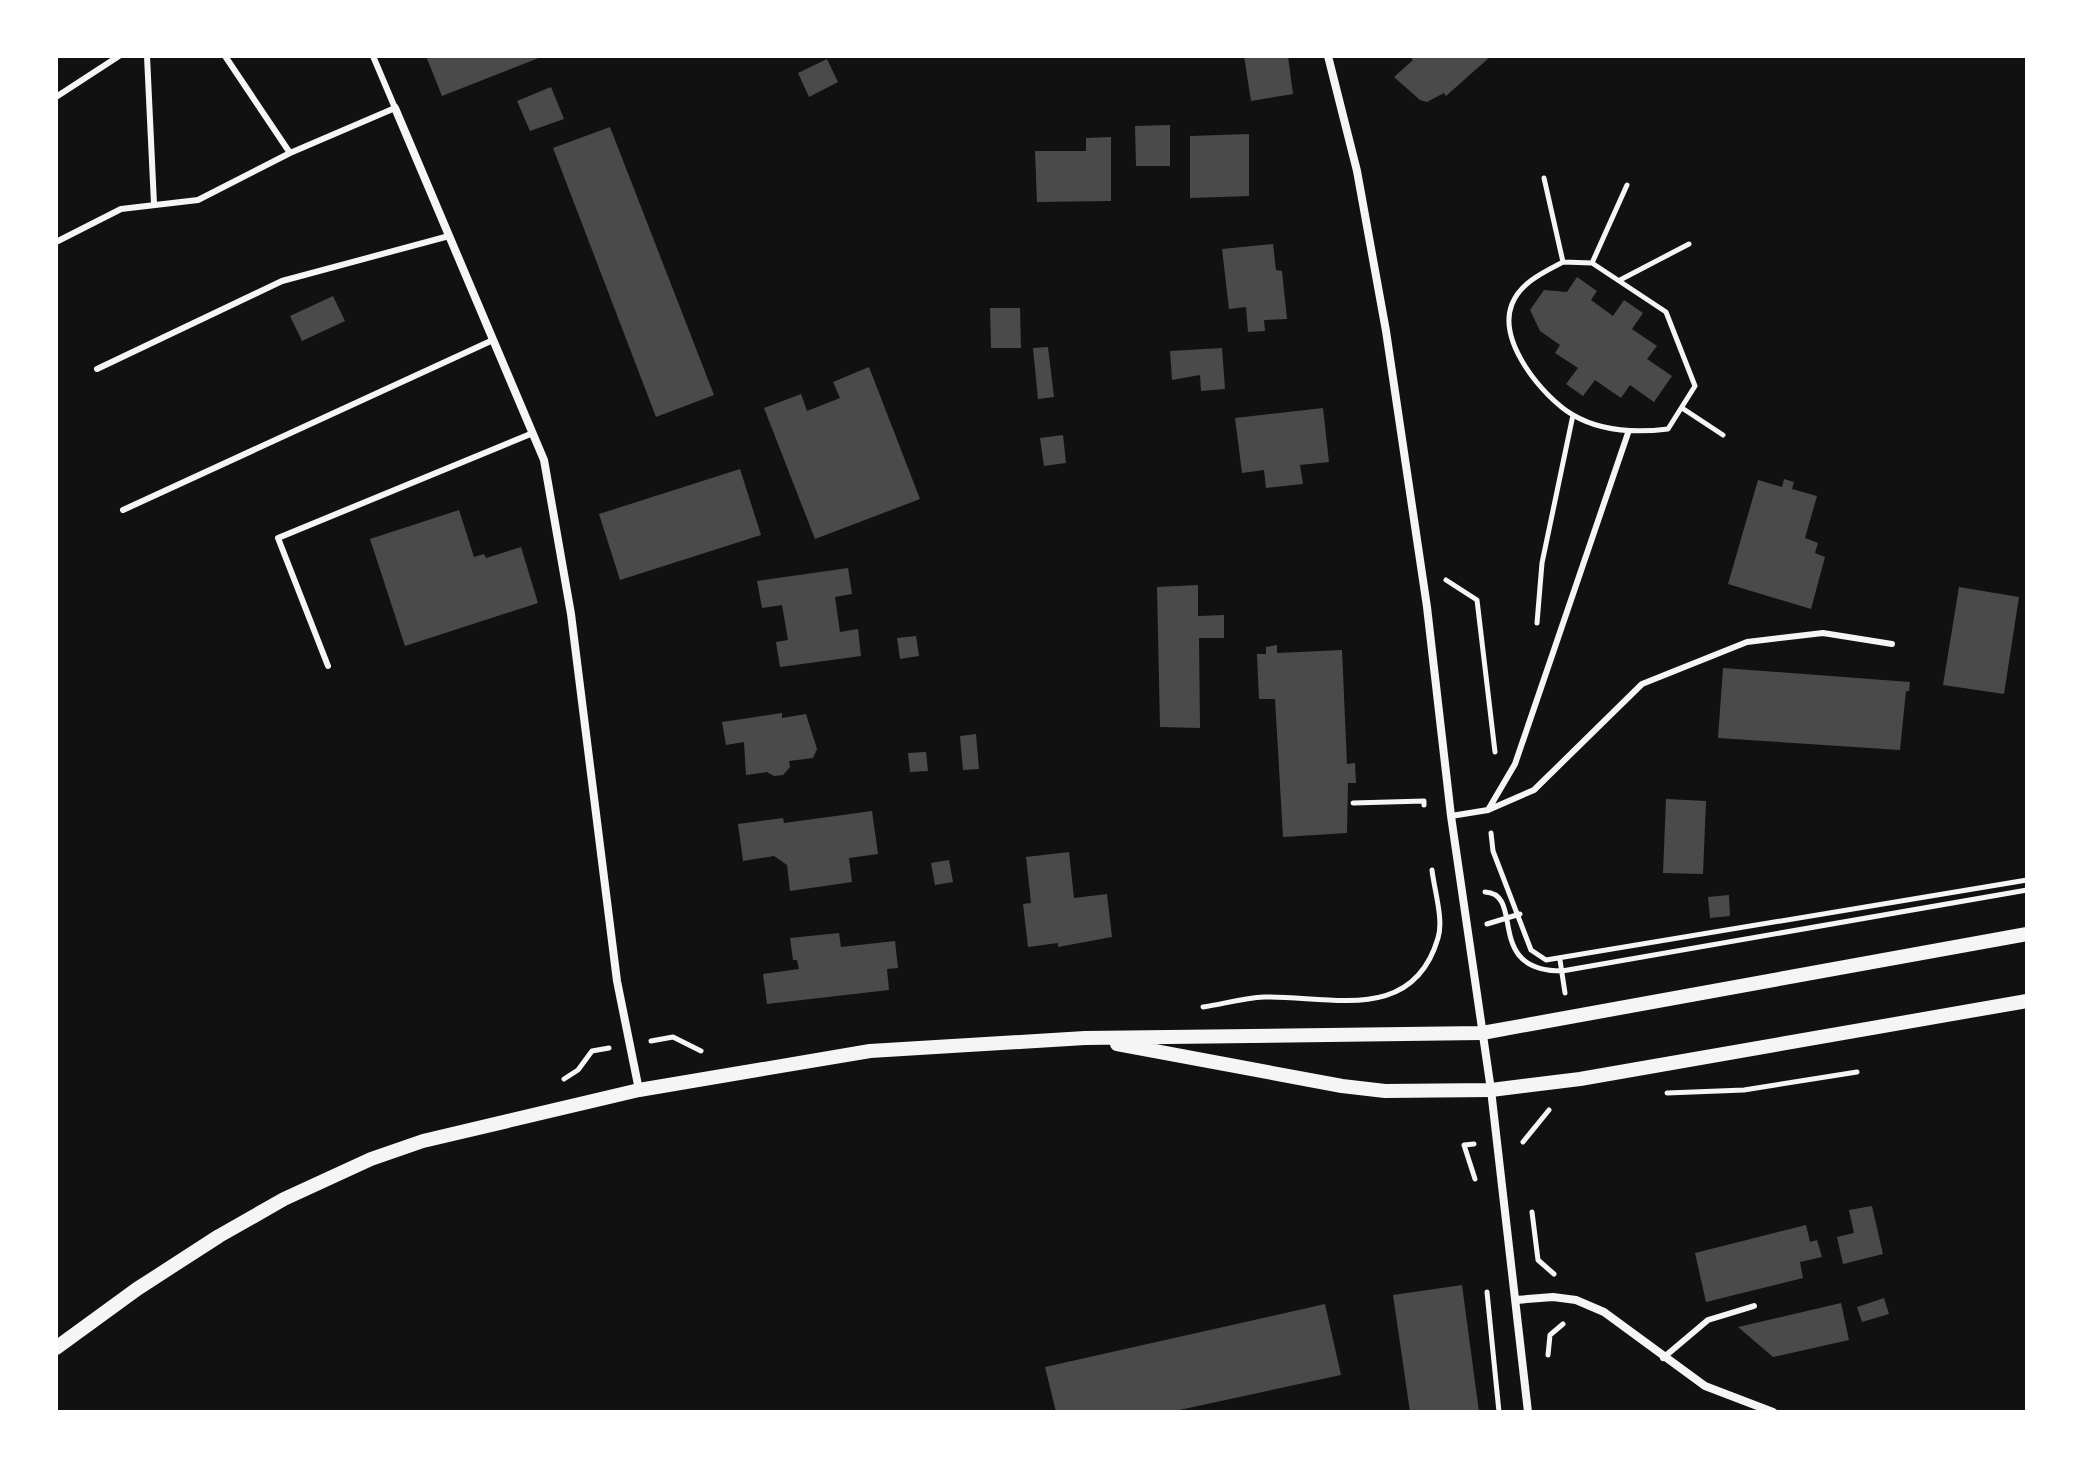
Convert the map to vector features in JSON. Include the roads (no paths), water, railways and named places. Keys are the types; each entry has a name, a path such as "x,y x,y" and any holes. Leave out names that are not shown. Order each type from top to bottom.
{"street":[{"path":"1328,56 1357,171 1386,331 1427,607 1451,816 1491,1090 1528,1412"},
{"path":"395,108 544,460 571,614 617,981 639,1090"},
{"path":"56,1348 137,1289 219,1236 358,1165 423,1141 639,1090 870,1051 1085,1038 1482,1033 2027,934"},
{"path":"1085,1038 1342,1086 1385,1091 1491,1090 1580,1079 2027,1001"},
{"path":"1516,1300 1553,1297 1576,1300 1604,1312 1705,1386 1773,1412"}],"lane":[{"path":"56,97 119,56"},
{"path":"147,56 154,204"},
{"path":"225,56 290,153"},
{"path":"56,242 121,209 198,200 290,153 395,108 373,56"},
{"path":"97,369 282,281 449,236"},
{"path":"123,510 493,340"},
{"path":"328,666 278,538 533,433"},
{"path":"1488,810 1515,764 1628,433"},
{"path":"1451,816 1488,810 1534,790 1642,684 1747,642 1823,633 1892,644"},
{"path":"1663,1358 1708,1320 1754,1306"}]}
